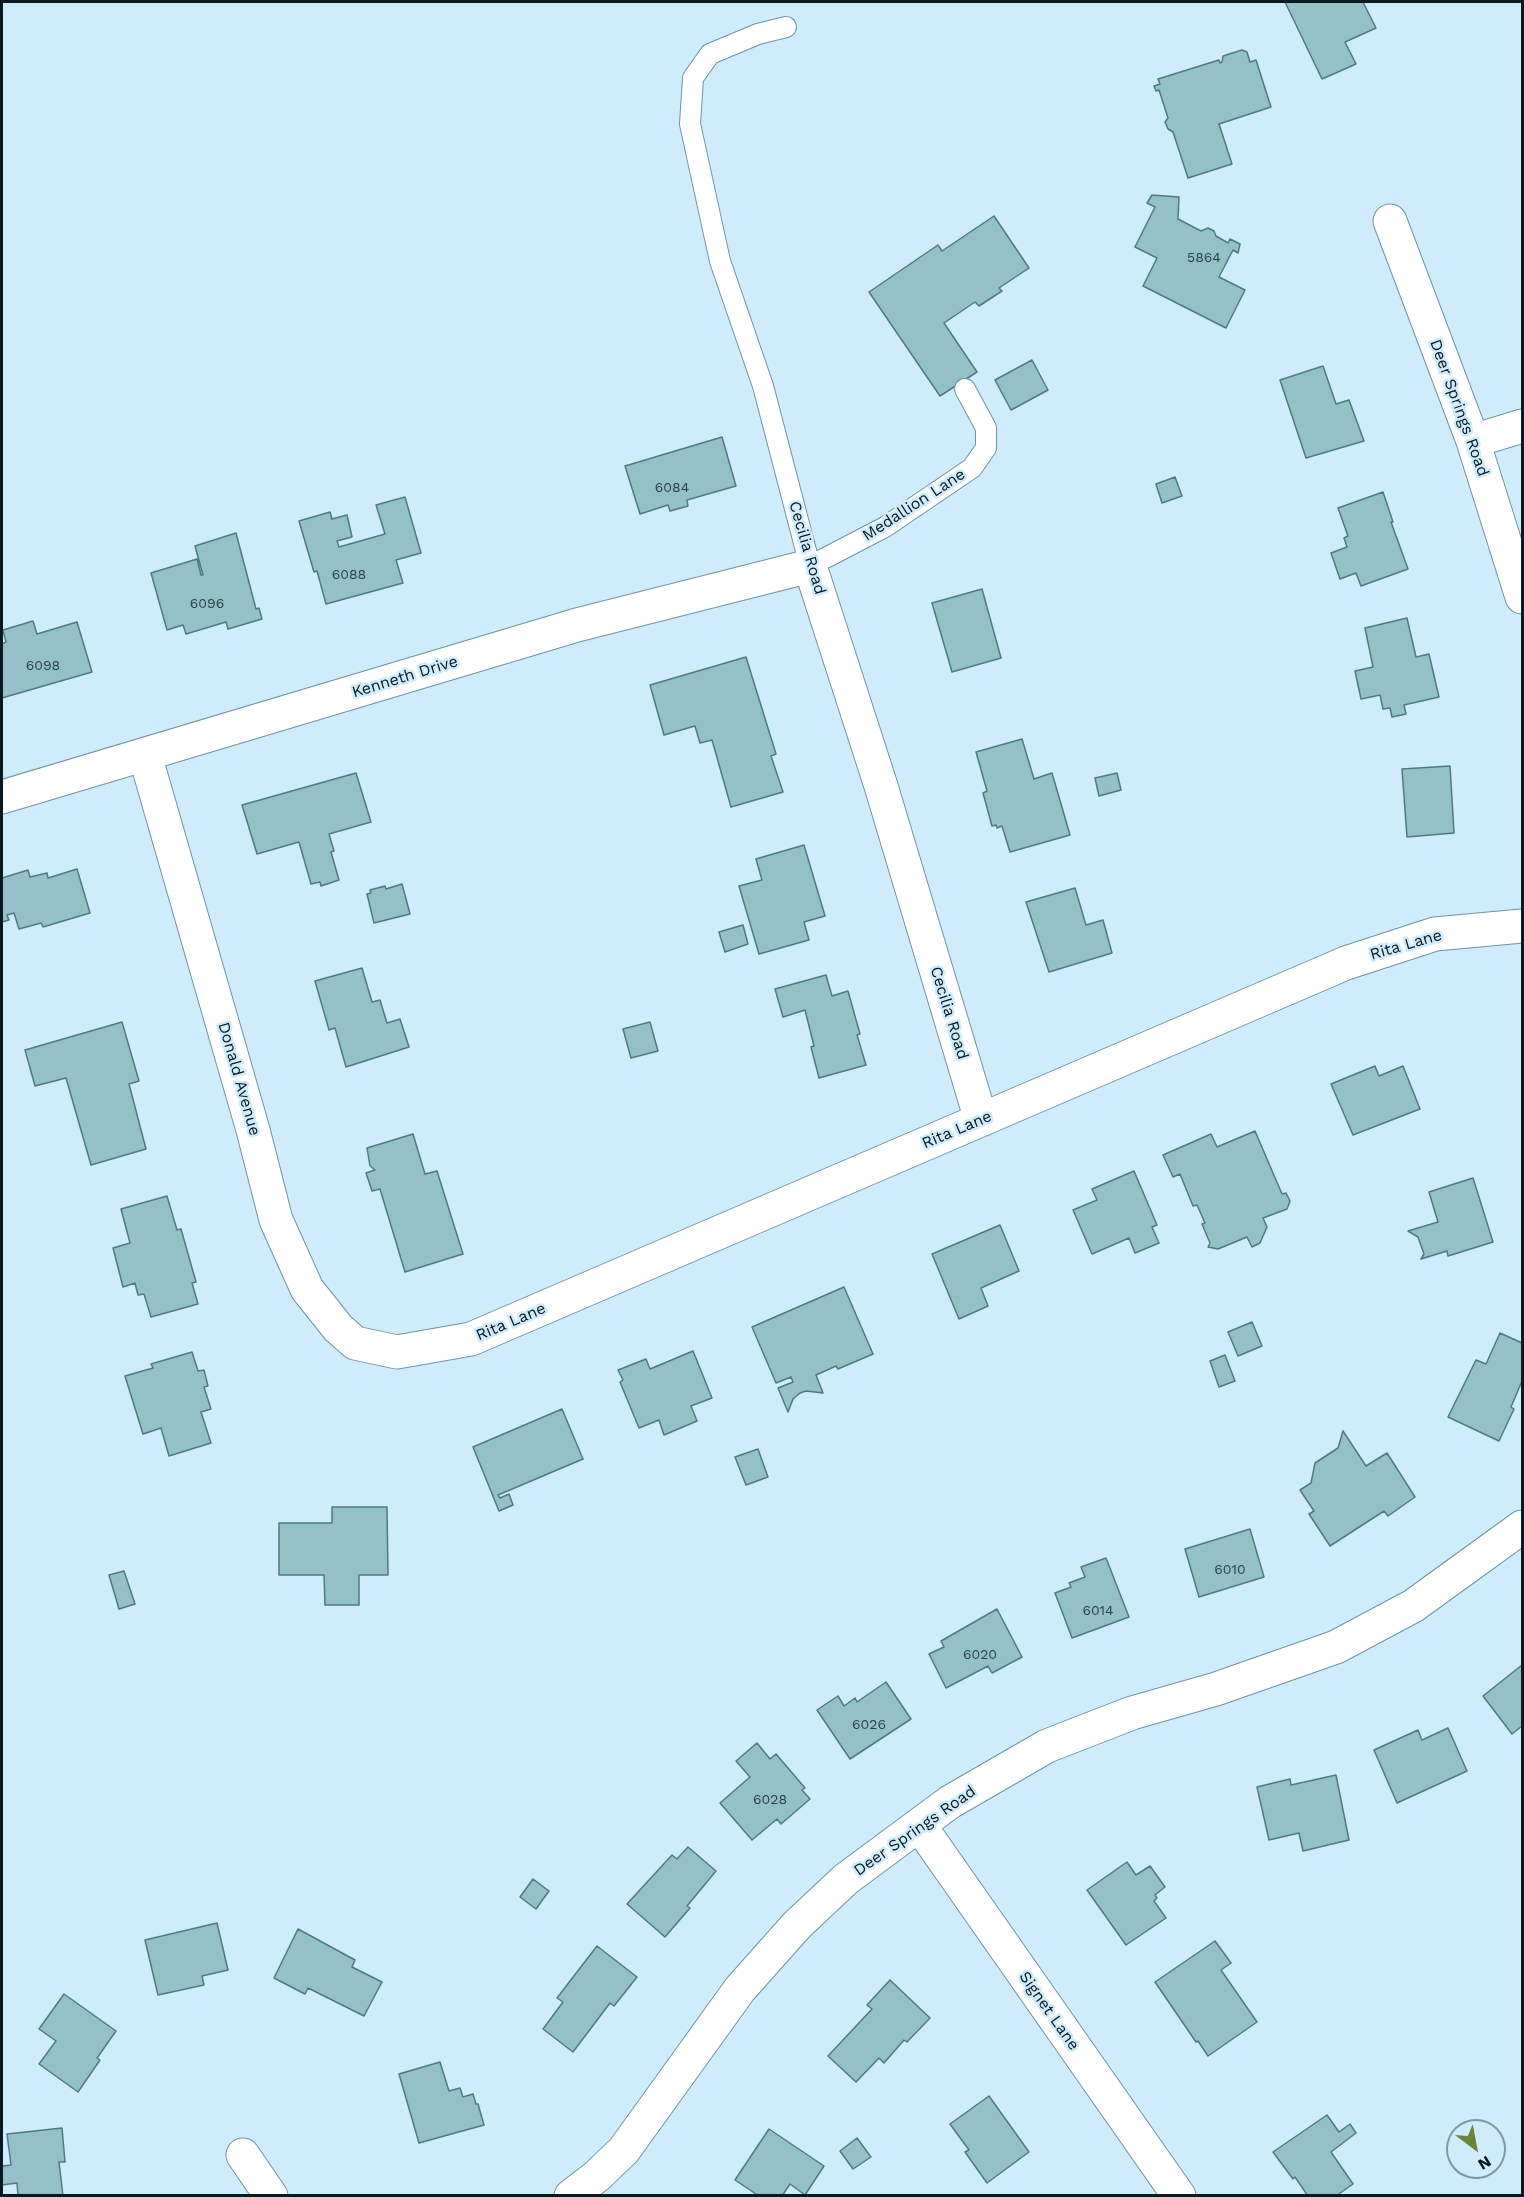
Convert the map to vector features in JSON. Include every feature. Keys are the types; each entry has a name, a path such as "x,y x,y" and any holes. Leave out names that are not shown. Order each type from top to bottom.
{"street":[{"name":"Deer Springs Road","path":"1390,221 1473,441 1522,597"},
{"path":"1473,441 1522,426"},
{"name":"Kenneth Drive","path":"2,797 577,625 810,566"},
{"name":"Cecilia Road","path":"810,566 881,786 981,1120"},
{"name":"Donald Avenue","path":"145,755 254,1130 276,1220 307,1289 338,1328 355,1343 397,1352"},
{"name":"Rita Lane","path":"397,1352 471,1339 1346,963 1435,934 1522,926"},
{"name":"Deer Springs Road","path":"571,2196 597,2176 624,2150 740,1989 797,1925 846,1880 950,1802 1047,1746 1132,1713 1216,1689 1336,1647 1413,1606 1522,1527"},
{"name":"Signet Lane","path":"920,1826 1179,2196"},
{"path":"243,2155 271,2196"}],"lane":[{"name":"Cecilia Road","path":"786,27 758,34 710,54 693,78 690,124 720,261 763,386 810,566"},
{"name":"Medallion Lane","path":"810,566 885,527 972,468 986,448 986,428 964,389"}],"building":[{"path":"1285,2 1363,2 1376,28 1345,42 1356,64 1322,79"},
{"path":"1242,50 1247,52 1250,62 1256,60 1271,107 1219,124 1232,164 1188,178 1173,132 1168,129 1165,122 1168,118 1159,90 1156,91 1154,86 1160,84 1158,79 1219,60 1220,63 1223,56"},
{"path":"1152,195 1179,197 1178,219 1201,231 1208,228 1228,243 1230,239 1240,244 1238,253 1233,250 1219,277 1245,290 1226,328 1143,286 1157,258 1135,247 1155,207 1147,203"},
{"path":"994,216 1029,268 999,288 1002,291 979,306 975,302 944,323 977,372 940,396 869,292 938,245 942,251"},
{"path":"1032,360 1048,390 1011,410 995,380"},
{"path":"1323,366 1336,404 1349,400 1364,441 1306,458 1280,380"},
{"path":"722,437 736,486 687,500 688,506 670,511 668,505 640,514 625,466"},
{"path":"1175,477 1182,496 1162,503 1156,484"},
{"path":"1383,492 1408,569 1361,586 1356,573 1340,579 1331,553 1347,547 1344,538 1348,536 1338,508"},
{"path":"405,497 421,553 396,560 403,583 326,604 299,521 330,512 332,519 347,515 352,537 337,541 339,547 385,534 376,505"},
{"path":"236,533 256,609 259,608 262,619 228,629 226,622 186,634 183,625 167,630 151,573 197,559 201,575 203,575 195,546"},
{"path":"982,589 1001,658 952,672 932,603"},
{"path":"1407,618 1416,657 1429,654 1439,697 1404,705 1406,714 1392,717 1390,708 1383,709 1380,695 1361,699 1355,671 1373,667 1365,628"},
{"path":"33,621 37,634 77,622 92,672 2,698 2,644 6,642 3,630"},
{"path":"746,657 776,754 771,756 783,792 731,807 712,740 700,743 695,726 664,735 650,685"},
{"path":"1022,739 1034,779 1052,773 1070,835 1010,852 1002,826 997,828 996,825 992,826 983,793 987,791 976,752"},
{"path":"1450,766 1454,833 1407,837 1402,769"},
{"path":"356,773 371,822 329,834 334,851 331,852 339,880 321,886 320,882 311,884 299,842 257,854 242,805"},
{"path":"1117,773 1121,790 1099,796 1095,778"},
{"path":"804,845 825,916 804,922 809,940 759,954 739,886 762,880 756,859"},
{"path":"77,869 90,913 43,927 41,923 19,929 14,913 7,915 9,920 2,922 2,878 28,870 30,877 47,873 48,878"},
{"path":"402,884 410,914 374,923 367,894 371,893 370,890 385,886 386,889"},
{"path":"1075,888 1086,925 1103,920 1112,953 1049,972 1026,902"},
{"path":"743,925 748,944 725,952 719,932"},
{"path":"362,968 372,1002 380,1000 387,1023 400,1019 409,1047 346,1067 335,1028 329,1030 315,981"},
{"path":"826,975 832,996 848,991 866,1065 819,1078 805,1010 783,1017 775,989"},
{"path":"122,1022 139,1081 129,1084 146,1149 91,1165 66,1078 35,1086 25,1050"},
{"path":"650,1022 658,1051 631,1058 623,1029"},
{"path":"1375,1066 1379,1076 1403,1066 1420,1109 1353,1135 1331,1084"},
{"path":"1255,1131 1282,1194 1286,1193 1290,1201 1287,1209 1263,1218 1267,1227 1260,1243 1252,1247 1247,1237 1218,1249 1208,1247 1210,1243 1202,1224 1205,1223 1197,1205 1193,1206 1180,1174 1173,1177 1163,1155 1211,1134 1217,1147"},
{"path":"413,1134 425,1174 437,1171 463,1254 405,1272 380,1189 372,1191 366,1173 375,1170 370,1166 367,1148"},
{"path":"1134,1171 1157,1225 1152,1227 1159,1243 1135,1253 1129,1238 1092,1254 1073,1210 1097,1200 1092,1189"},
{"path":"1473,1178 1493,1242 1448,1256 1447,1251 1421,1259 1424,1254 1418,1237 1408,1231 1438,1222 1429,1192"},
{"path":"167,1196 177,1230 181,1229 196,1282 192,1283 198,1304 151,1317 144,1294 138,1295 135,1283 123,1287 113,1248 130,1243 121,1209"},
{"path":"1000,1225 1019,1271 981,1288 988,1306 959,1319 932,1254"},
{"path":"844,1287 873,1354 838,1369 836,1366 816,1375 823,1393 806,1391 800,1393 793,1399 788,1412 778,1388 793,1382 791,1377 776,1383 752,1327"},
{"path":"1252,1322 1262,1346 1238,1356 1228,1332"},
{"path":"1500,1333 1522,1343 1522,1381 1511,1407 1514,1409 1499,1441 1448,1417 1476,1360 1486,1364"},
{"path":"693,1351 712,1398 691,1406 697,1421 664,1435 659,1420 639,1428 620,1382 623,1380 618,1370 646,1359 650,1369"},
{"path":"192,1352 198,1371 204,1370 208,1386 204,1387 211,1409 201,1412 211,1443 169,1456 161,1428 143,1434 125,1376 153,1368 151,1364"},
{"path":"1225,1355 1235,1381 1219,1387 1210,1361"},
{"path":"562,1409 583,1459 498,1495 500,1498 509,1494 513,1505 499,1511 473,1447"},
{"path":"1343,1431 1366,1466 1387,1453 1415,1497 1388,1516 1384,1511 1330,1546 1309,1514 1314,1511 1300,1490 1311,1483 1315,1463 1338,1448"},
{"path":"758,1449 768,1477 746,1485 735,1457"},
{"path":"332,1507 387,1507 388,1575 359,1575 359,1605 325,1605 324,1575 279,1575 279,1523 332,1523"},
{"path":"1250,1529 1264,1577 1199,1597 1185,1549"},
{"path":"1106,1558 1129,1617 1072,1638 1055,1593 1071,1587 1069,1583 1085,1577 1081,1567"},
{"path":"124,1571 135,1604 119,1609 109,1575"},
{"path":"997,1609 1022,1657 992,1673 988,1666 946,1688 929,1654 944,1647 941,1641"},
{"path":"1522,1665 1522,1726 1512,1734 1483,1696"},
{"path":"886,1682 911,1719 850,1759 817,1710 838,1696 844,1706 855,1698 857,1702"},
{"path":"1448,1728 1467,1771 1397,1803 1374,1750 1418,1730 1422,1740"},
{"path":"757,1743 770,1759 776,1754 805,1788 802,1790 810,1799 781,1824 777,1819 752,1840 720,1803 750,1777 736,1761"},
{"path":"1336,1775 1349,1840 1303,1851 1299,1833 1269,1840 1257,1787 1290,1779 1291,1785"},
{"path":"688,1847 716,1871 687,1906 690,1908 665,1937 627,1904 672,1855 677,1859"},
{"path":"1127,1862 1136,1875 1150,1866 1165,1887 1155,1895 1157,1898 1154,1901 1166,1918 1126,1945 1087,1890"},
{"path":"533,1879 549,1891 536,1909 520,1897"},
{"path":"217,1923 228,1970 202,1976 204,1985 158,1995 145,1940"},
{"path":"298,1929 355,1960 352,1967 382,1982 364,2016 308,1988 305,1994 274,1978"},
{"path":"1215,1941 1231,1963 1221,1970 1257,2022 1208,2056 1155,1982"},
{"path":"597,1946 637,1977 614,2006 610,2003 573,2052 543,2029 563,2002 557,1998"},
{"path":"890,1980 930,2018 907,2042 904,2040 884,2063 879,2058 856,2082 828,2056 872,2009 867,2005"},
{"path":"64,1994 116,2031 97,2058 100,2060 78,2092 39,2064 56,2041 39,2029"},
{"path":"440,2062 449,2091 460,2088 463,2097 473,2094 484,2125 419,2143 399,2074"},
{"path":"989,2096 1029,2152 987,2183 965,2152 969,2150 950,2124"},
{"path":"1327,2115 1339,2132 1350,2124 1356,2133 1331,2152 1353,2184 1336,2196 1308,2196 1273,2152"},
{"path":"62,2128 65,2162 59,2162 63,2196 18,2196 17,2183 2,2185 2,2166 11,2165 7,2134"},
{"path":"769,2129 824,2166 805,2195 790,2184 782,2196 759,2196 735,2180"},
{"path":"857,2138 871,2157 853,2169 840,2151"}]}
